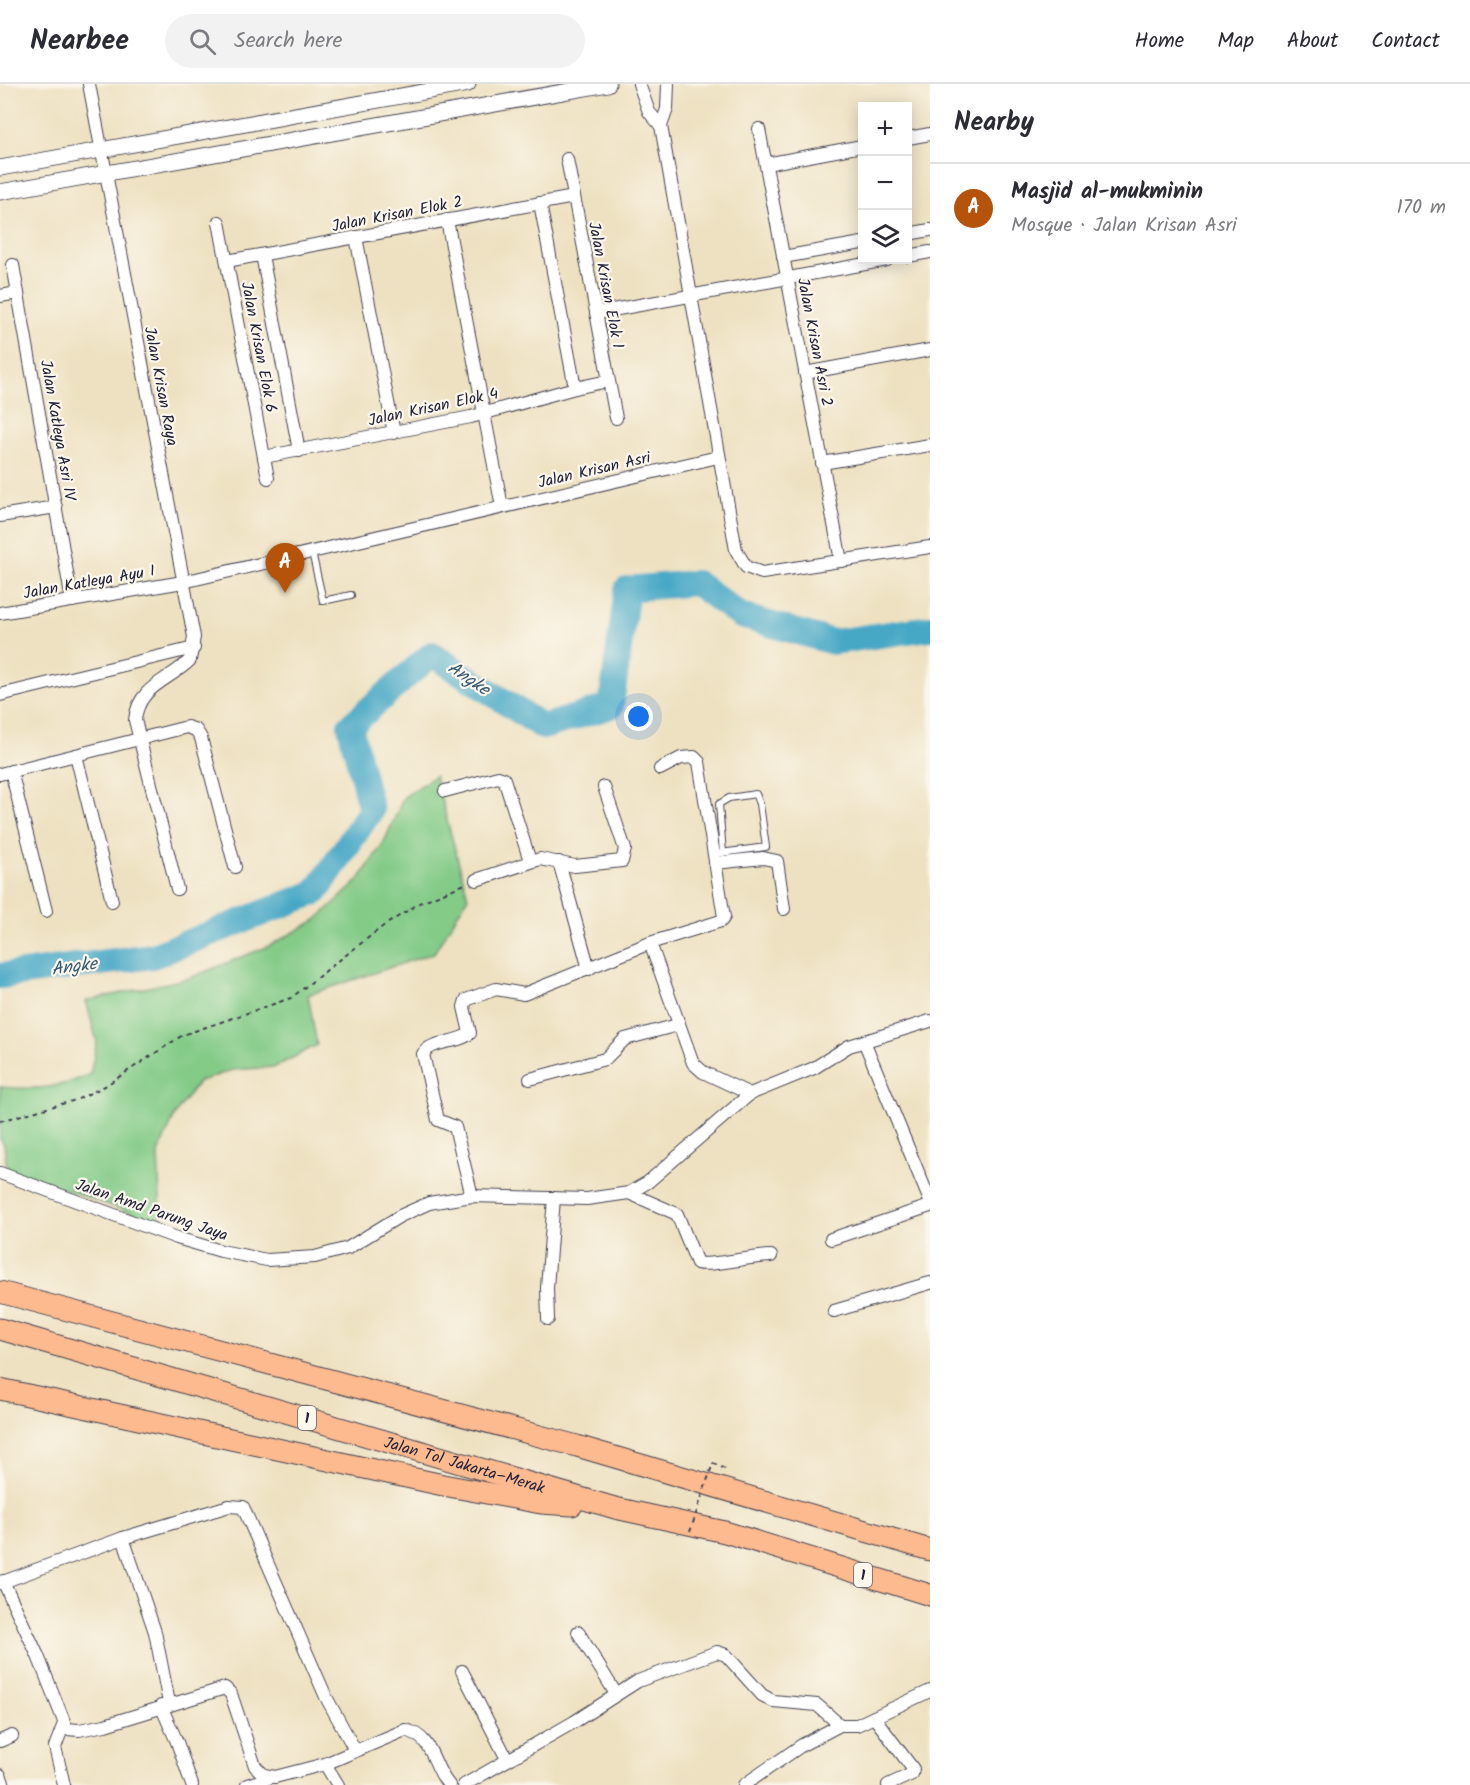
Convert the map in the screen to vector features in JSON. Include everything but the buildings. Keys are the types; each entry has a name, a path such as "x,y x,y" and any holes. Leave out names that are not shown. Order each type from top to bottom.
{"highway":[{"path":"0,1292 577,1446 930,1550"},
{"name":"Jalan Tol Jakarta–Merak","path":"0,1329 615,1508 725,1532 930,1595"},
{"path":"0,1389 443,1485 541,1503 615,1508"}],"street":[{"name":"Jalan Krisan Raya","path":"89,84 194,648"},
{"path":"0,168 468,84"},
{"path":"0,192 608,84"},
{"path":"639,84 649,112 661,126"},
{"path":"668,84 667,109 661,126 736,550 746,567 762,573 930,547"},
{"name":"Jalan Krisan Asri 2","path":"759,129 841,561"},
{"path":"912,137 930,134"},
{"path":"766,164 858,147"},
{"name":"Jalan Krisan Elok 1","path":"567,159 616,418"},
{"name":"Jalan Krisan Elok 2","path":"226,261 574,196"},
{"path":"540,203 575,388"},
{"path":"447,220 502,507"},
{"name":"Jalan Krisan Elok 6","path":"219,222 268,478"},
{"path":"912,233 930,230"},
{"path":"356,237 394,433"},
{"path":"783,257 858,244"},
{"path":"912,255 930,252"},
{"path":"262,255 299,451"},
{"path":"596,313 865,264"},
{"name":"Jalan Katleya Asri IV","path":"13,265 72,601"},
{"path":"0,296 18,293"},
{"path":"805,373 930,350"},
{"name":"Jalan Krisan Elok 4","path":"264,457 394,433 485,413 608,381"},
{"path":"822,463 930,445"},
{"name":"Jalan Krisan Asri","path":"183,582 718,457"},
{"path":"0,516 56,507"},
{"name":"Jalan Katleya Ayu I","path":"0,614 183,582"},
{"path":"177,889 135,720 136,708 148,690 182,669 190,660 194,648"},
{"path":"0,695 194,648"},
{"path":"46,911 6,772 188,727 196,730 201,738 235,867"},
{"path":"75,755 112,901"},
{"path":"472,1196 455,1127 438,1120 424,1051 470,1033 464,1007 470,997 496,988 524,994 650,942 723,919 717,857 699,762 694,757 685,757 660,769"},
{"path":"445,791 498,777 504,779 530,861"},
{"path":"476,880 530,861 547,858 575,866 617,862 624,859 625,849 620,828 604,788"},
{"path":"717,857 763,858 777,861 784,909"},
{"path":"559,862 589,969"},
{"path":"650,942 689,1056 698,1068 750,1094"},
{"name":"Jalan Amd Parung Jaya","path":"0,1173 177,1238 267,1260 291,1260 335,1252 358,1243 414,1209 429,1203 472,1196 587,1199 629,1193 648,1182 750,1094 804,1072 842,1049 930,1021"},
{"path":"530,1079 605,1059 625,1039 678,1025"},
{"path":"864,1041 930,1201"},
{"path":"629,1193 677,1214 697,1263 708,1265 744,1257 771,1256"},
{"path":"548,1319 547,1288 554,1198"},
{"path":"831,1239 930,1206"},
{"path":"834,1311 930,1283"},
{"path":"270,1778 255,1766 231,1694 225,1689 79,1730 67,1730 63,1726 42,1666 2,1582 123,1538 229,1506 243,1507 317,1677 355,1750"},
{"path":"123,1538 154,1632 165,1705 192,1785"},
{"path":"578,1632 616,1694"},
{"path":"464,1785 653,1674 722,1652 762,1695 773,1701 795,1701 817,1705 840,1725"},
{"path":"462,1671 507,1759"},
{"path":"744,1785 802,1745 840,1725 857,1725 930,1691"},
{"path":"874,1717 913,1769 912,1774 888,1785"},
{"path":"63,1726 55,1747 64,1785"},
{"path":"247,1785 325,1764 396,1731 413,1731 425,1741 449,1785"},
{"path":"0,1741 12,1736"},
{"path":"325,1764 338,1785"},
{"path":"484,1772 491,1785"},
{"path":"0,1775 4,1785"}],"lane":[{"path":"312,552 323,601 351,595"},
{"path":"756,794 760,804 766,847 717,857 719,804 729,798 756,794"}],"path":[{"path":"0,1121 76,1100 105,1086 183,1035 213,1022 262,1009 291,998 382,927 421,902 476,880"},
{"path":"690,1532 712,1463"}],"green space":[{"path":"435,776 468,897 434,953 308,995 317,1045 275,1067 232,1070 198,1082 176,1113 158,1153 161,1224 7,1168 4,1144 0,1139 0,1087 46,1087 68,1083 90,1074 97,1042 86,1001 190,978 269,946 316,920 358,881 384,842 404,797"}],"waterway":[{"name":"Angke","path":"0,976 153,956 316,892 371,810 350,726 432,654 543,727 611,706 627,589 696,583 741,616 833,642 930,628"}],"place":[{"name":"Masjid al-mukminin","path":"285,593"}]}
